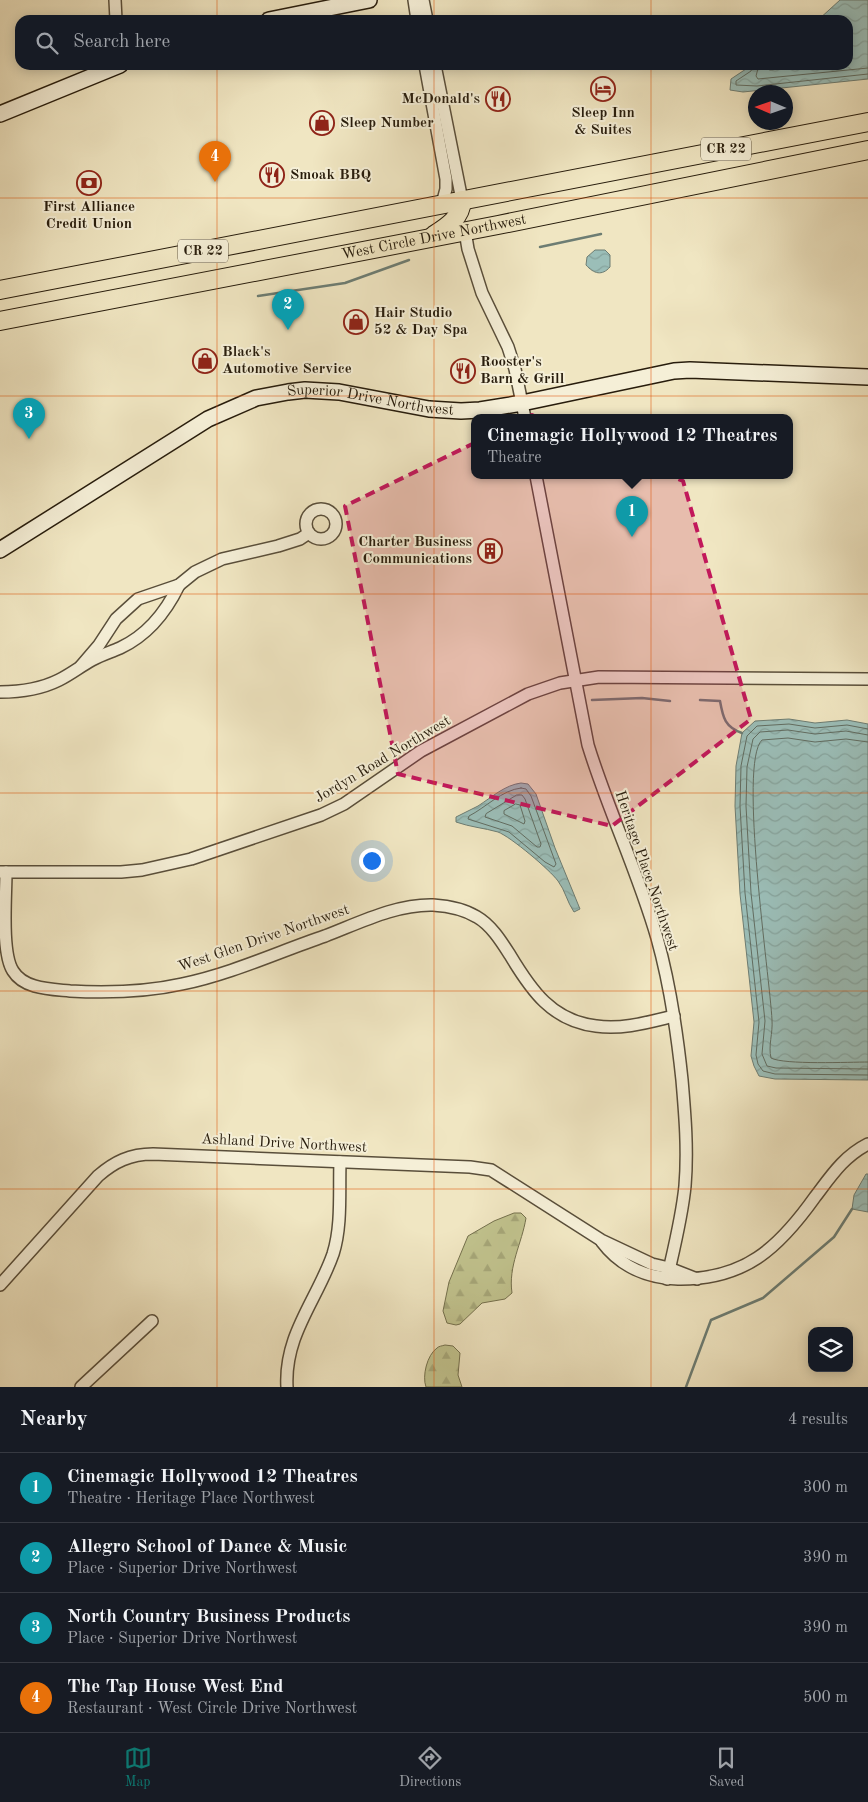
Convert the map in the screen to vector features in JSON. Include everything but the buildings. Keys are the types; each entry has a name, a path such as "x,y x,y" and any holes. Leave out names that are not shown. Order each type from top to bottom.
{"main road":[{"name":"West Circle Drive Northwest","path":"0,290 868,122"},
{"name":"West Circle Drive Northwest","path":"0,321 430,238 868,150"},
{"path":"430,238 454,220 462,208 462,200"}],"street":[{"path":"115,0 116,15"},
{"path":"294,15 369,0"},
{"path":"414,0 416,15"},
{"path":"423,0 425,15"},
{"path":"0,114 108,70"},
{"path":"425,70 446,179 446,189 442,204"},
{"path":"436,70 462,200"},
{"path":"464,231 482,293 508,347 524,414"},
{"name":"Superior Drive Northwest","path":"0,550 208,419 256,398 288,392 320,391 362,396 429,409 461,411 522,403 674,371 868,377"},
{"name":"Heritage Place Northwest","path":"537,479 588,745 599,782 616,822 656,938 674,1016 684,1103 686,1161 685,1186 668,1273"},
{"path":"80,666 99,645 116,619 138,599 179,585 195,572 222,558 278,546 300,539 309,533"},
{"path":"0,692 25,691 45,686 60,680 80,666 103,654 130,643 157,620 171,601 179,585"},
{"name":"Jordyn Road Northwest","path":"3,872 121,872 149,868 191,859 322,815 344,804 402,762 421,751 528,694 575,679 599,677 868,679"},
{"name":"West Glen Drive Northwest","path":"3,872 6,937 10,966 20,981 37,987 72,991 109,992 181,984 214,976 382,915 418,906 450,907 478,918 499,938 539,998 558,1013 577,1022 595,1026 615,1027 674,1016"},
{"name":"Ashland Drive Northwest","path":"0,1285 89,1184 107,1168 124,1158 134,1155 153,1154 470,1167 491,1170 601,1240 668,1273 698,1279 718,1276 736,1269 758,1258 773,1247 791,1230 839,1165 855,1150 868,1144"},
{"path":"287,1387 286,1375 290,1348 335,1247 338,1227 340,1162"},
{"path":"81,1387 152,1320"}],"highlighted area":[{"path":"532,415 683,481 751,719 612,826 398,774 345,506"}],"green space":[{"path":"514,1213 521,1213 526,1218 512,1273 512,1293 505,1299 482,1303 460,1324 447,1323 443,1311 449,1282 468,1236 494,1221"},
{"path":"445,1345 453,1346 460,1353 458,1375 462,1387 426,1387 425,1377 428,1361 433,1351"}],"water":[{"path":"840,0 868,0 868,79 793,87 793,85 748,85 748,91 730,90 731,79 744,70 853,70 853,15 824,15"},
{"path":"595,250 605,250 610,255 610,267 601,273 595,272 586,265 587,257"},
{"path":"789,719 815,723 847,720 868,724 868,1080 775,1079 759,1076 751,1056 754,1022 740,894 735,806 736,766 742,733 755,721"},
{"path":"521,783 528,784 536,794 555,848 580,909 574,912 558,881 521,847 498,832 456,822 456,817 478,806 504,789"},
{"path":"866,1174 868,1174 868,1212 852,1209 854,1195"}],"waterway":[{"path":"540,247 601,234"},
{"path":"258,296 345,283 409,260"},
{"path":"592,700 642,698 670,701"},
{"path":"700,700 720,701 722,712 728,725 742,733"},
{"path":"686,1387 711,1320 763,1298 834,1237 852,1209"}],"place":[{"name":"Sleep Inn & Suites","path":"603,89"},
{"name":"McDonald's","path":"498,99"},
{"name":"Sleep Number","path":"322,123"},
{"name":"Smoak BBQ","path":"272,175"},
{"name":"The Tap House West End","path":"215,182"},
{"name":"First Alliance Credit Union","path":"89,183"},
{"name":"Hair Studio 52 & Day Spa","path":"356,322"},
{"name":"Allegro School of Dance & Music","path":"288,330"},
{"name":"Black's Automotive Service","path":"205,361"},
{"name":"Rooster's Barn & Grill","path":"463,371"},
{"name":"North Country Business Products","path":"29,439"},
{"name":"Cinemagic Hollywood 12 Theatres","path":"632,537"},
{"name":"Charter Business Communications","path":"490,551"}]}
